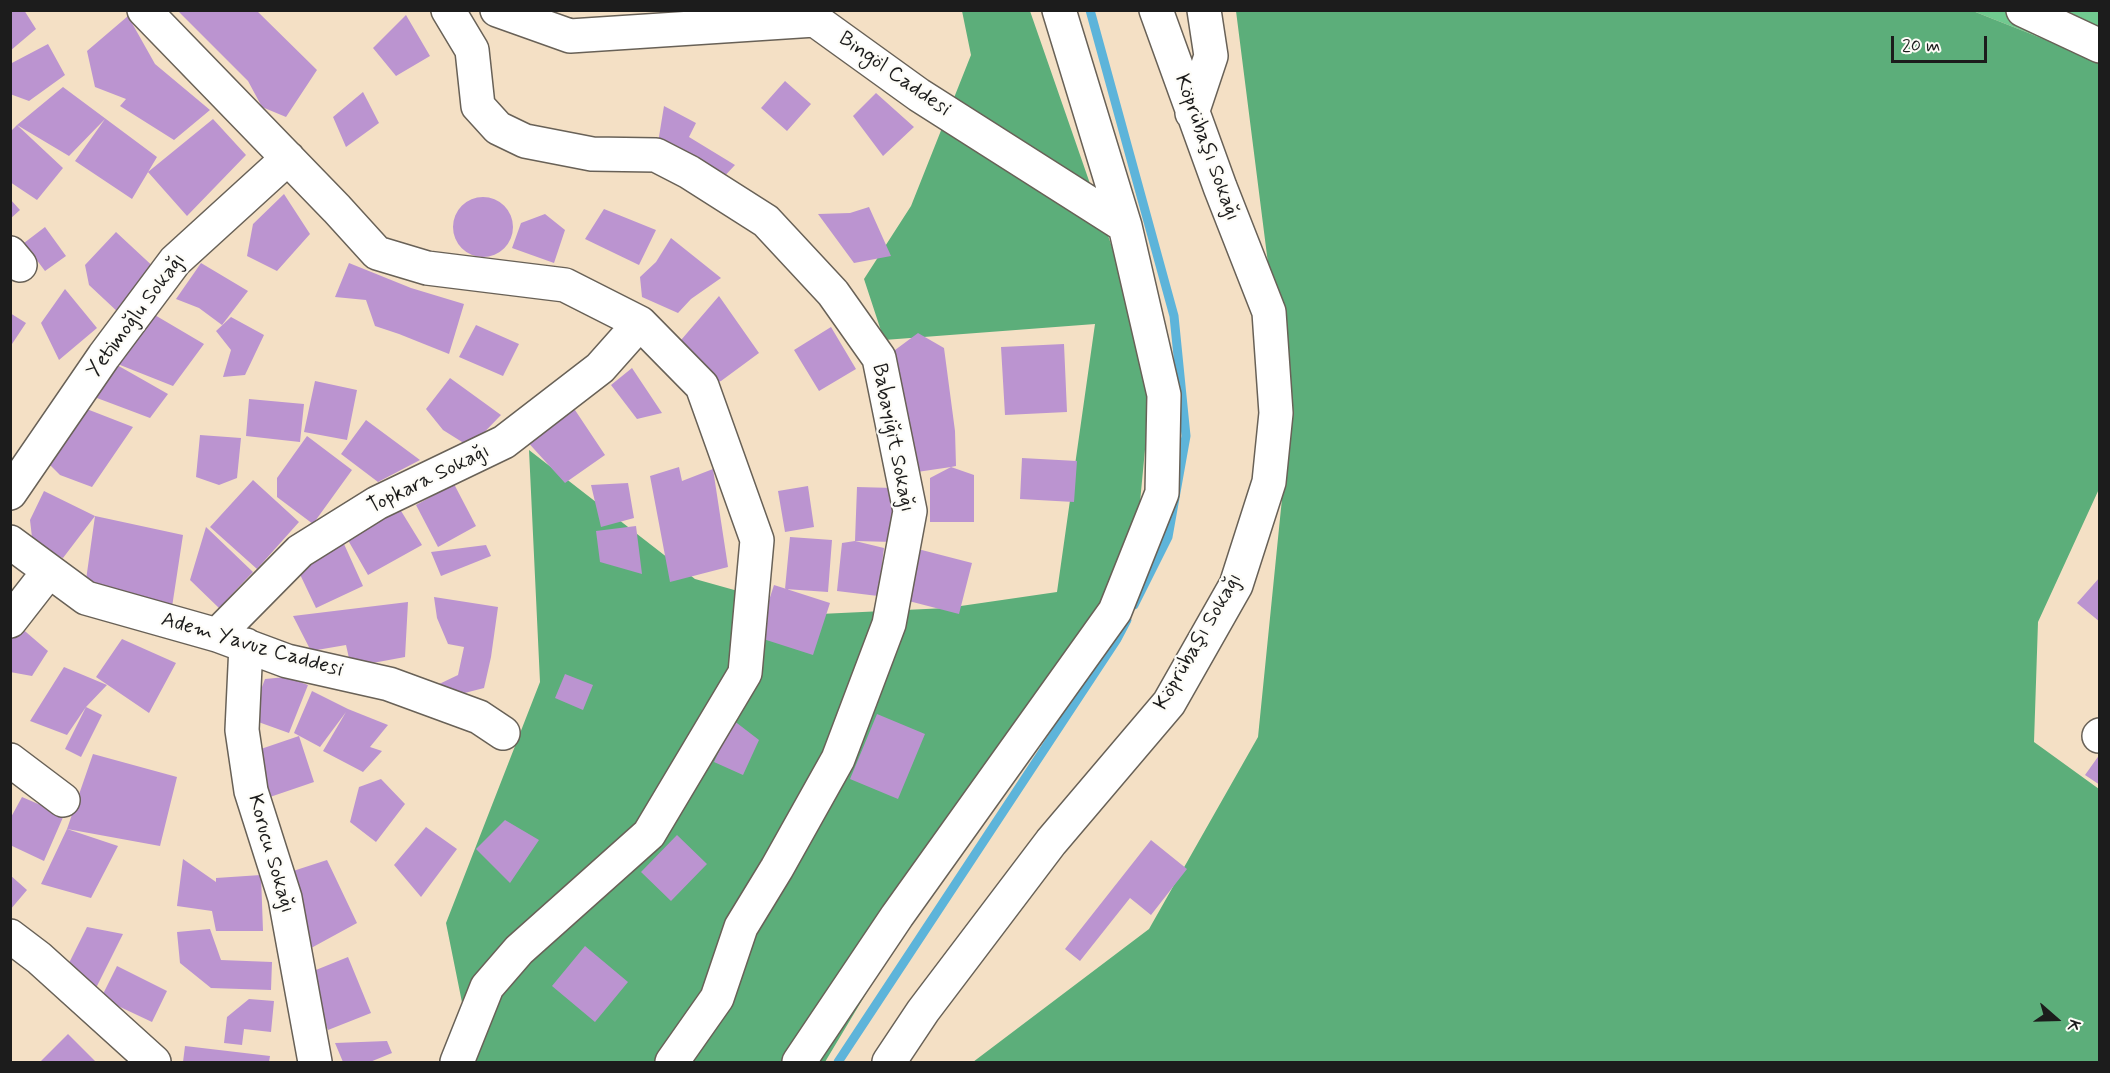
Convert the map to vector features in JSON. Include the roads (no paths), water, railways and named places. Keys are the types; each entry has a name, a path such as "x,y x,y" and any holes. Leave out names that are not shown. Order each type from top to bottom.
{"street":[{"path":"144,10 377,253 427,268 565,285 640,323 702,386 757,540 745,673 649,834 519,950 487,987 457,1062"},
{"name":"Babayiğit Sokağı","path":"448,10 472,50 478,106 498,128 525,141 592,154 656,155 688,172 766,221 834,292 879,358 910,511 889,624 838,759 741,927 717,998 672,1062"},
{"name":"Bingöl Caddesi","path":"497,10 570,36 823,15 919,95 1125,226"},
{"path":"799,1062 897,916 1115,611 1162,493 1164,395 1125,226 1059,10"},
{"name":"Köprübaşı Sokağı","path":"888,1062 923,1011 1051,843 1169,703 1236,585 1269,482 1276,413 1269,312 1220,187 1156,10"},
{"path":"1192,112 1211,56 1204,10"},
{"path":"2023,10 2100,46"},
{"name":"Yetimoğlu Sokağı","path":"10,493 104,356 175,261 288,158"},
{"name":"Topkara Sokağı","path":"232,640 300,551 377,502 504,442 600,368 640,323"},
{"name":"Adem Yavuz Caddesi","path":"10,542 86,598 232,640 287,661 388,684 479,717 503,733"},
{"path":"10,621 49,571"},
{"name":"Korucu Sokağı","path":"232,640 251,791 285,898 315,1062"},
{"path":"10,760 63,800"},
{"path":"10,936 39,958 154,1062"}],"waterway":[{"path":"1090,10 1174,316 1186,436 1168,537 1134,605"},
{"path":"838,1062 1117,639 1127,620"}]}
